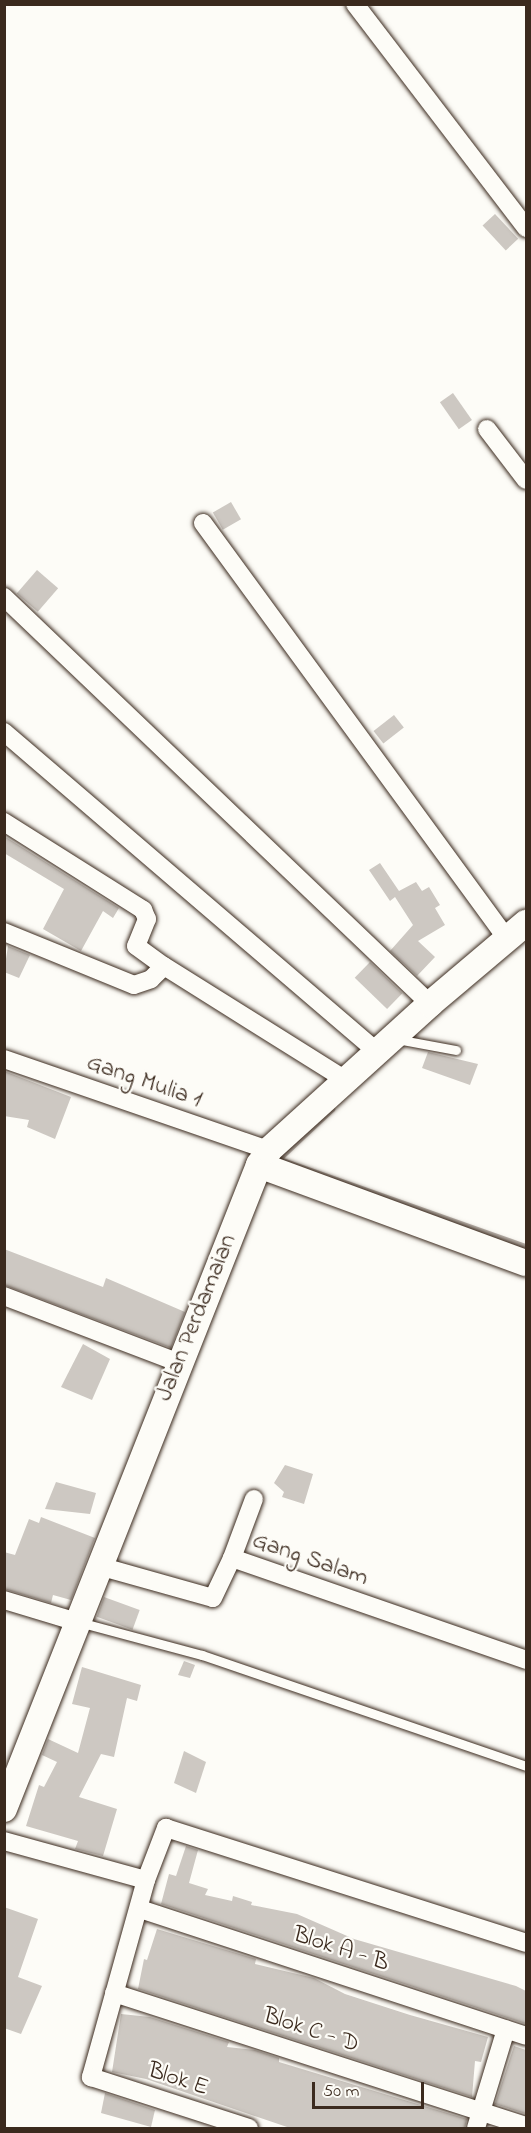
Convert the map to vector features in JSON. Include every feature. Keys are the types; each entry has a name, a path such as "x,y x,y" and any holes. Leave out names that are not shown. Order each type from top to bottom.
{"street":[{"path":"355,4 526,228"},
{"path":"487,429 526,480"},
{"path":"203,523 507,939"},
{"path":"4,597 430,1004"},
{"path":"4,732 385,1045"},
{"path":"4,822 143,910 147,919 136,946 346,1080"},
{"name":"Jalan Perdamaian","path":"4,1809 12,1767 77,1622 179,1363 264,1157 430,1004 526,923"},
{"path":"4,932 134,985 151,979 164,966"},
{"name":"Gang Mulia 1","path":"4,1059 264,1157"},
{"path":"264,1157 526,1263"},
{"path":"4,1296 179,1363"},
{"path":"232,1558 254,1499"},
{"name":"Gang Salam","path":"99,1566 213,1598 232,1558 526,1660"},
{"path":"4,1600 77,1622"},
{"path":"114,1993 140,1910 146,1880 166,1828 526,1943"},
{"path":"4,1841 146,1880"},
{"name":"Blok A - B","path":"140,1910 526,2036"},
{"name":"Blok E","path":"114,1993 90,2070 93,2078 249,2128"},
{"name":"Blok C - D","path":"114,1993 479,2120 526,2126"},
{"path":"479,2120 506,2029"}],"lane":[{"path":"385,1045 456,1050"},
{"path":"77,1622 202,1655 526,1766"}],"building":[{"path":"495,214 518,239 506,250 483,226"},
{"path":"453,393 472,420 459,429 440,402"},
{"path":"231,502 241,519 223,530 213,512"},
{"path":"37,570 58,588 38,612 17,593"},
{"path":"394,715 404,728 383,744 374,731"},
{"path":"4,836 119,908 113,918 103,911 81,951 43,929 64,889 4,853"},
{"path":"380,863 399,891 416,882 422,891 429,887 440,905 435,908 445,925 418,941 435,957 417,976 390,951 413,925 395,897 390,901 369,870"},
{"path":"8,946 30,955 19,978 4,972"},
{"path":"370,962 402,993 387,1009 355,978"},
{"path":"428,1052 478,1064 470,1085 422,1068"},
{"path":"4,1071 71,1097 55,1139 27,1127 29,1120 4,1116"},
{"path":"4,1249 103,1287 106,1278 185,1312 171,1348 4,1285"},
{"path":"83,1344 110,1359 92,1400 61,1387"},
{"path":"285,1465 313,1474 304,1504 282,1497 284,1492 274,1483"},
{"path":"56,1482 96,1493 90,1514 45,1509"},
{"path":"41,1517 95,1538 71,1600 53,1595 51,1603 4,1589 4,1552 15,1555 29,1519 39,1523"},
{"path":"104,1597 140,1610 133,1630 97,1617"},
{"path":"184,1661 195,1665 190,1678 178,1675"},
{"path":"82,1667 141,1685 137,1701 127,1698 114,1757 101,1754 79,1797 117,1809 103,1856 75,1849 78,1841 26,1826 39,1785 44,1787 57,1762 42,1755 48,1739 78,1753 90,1708 72,1704"},
{"path":"184,1751 206,1762 196,1793 174,1783"},
{"path":"186,1846 198,1850 189,1883 208,1889 205,1895 232,1901 233,1896 252,1902 251,1905 297,1914 354,1939 516,1986 526,1991 526,2024 161,1904 169,1874 176,1876"},
{"path":"4,1907 38,1919 18,1977 42,1986 21,2034 4,2028"},
{"path":"157,1929 256,1959 255,1964 314,1978 345,1994 488,2037 481,2062 475,2061 472,2097 138,1989 144,1959 147,1960"},
{"path":"121,2014 150,2017 229,2042 227,2047 255,2050 279,2058 279,2062 467,2119 465,2128 290,2128 146,2079 112,2072"},
{"path":"514,2046 526,2050 526,2114 495,2104"},
{"path":"105,2093 155,2110 151,2127 101,2113"}],"waterway":[{"path":"333,1109 280,1159 526,1246"}]}
